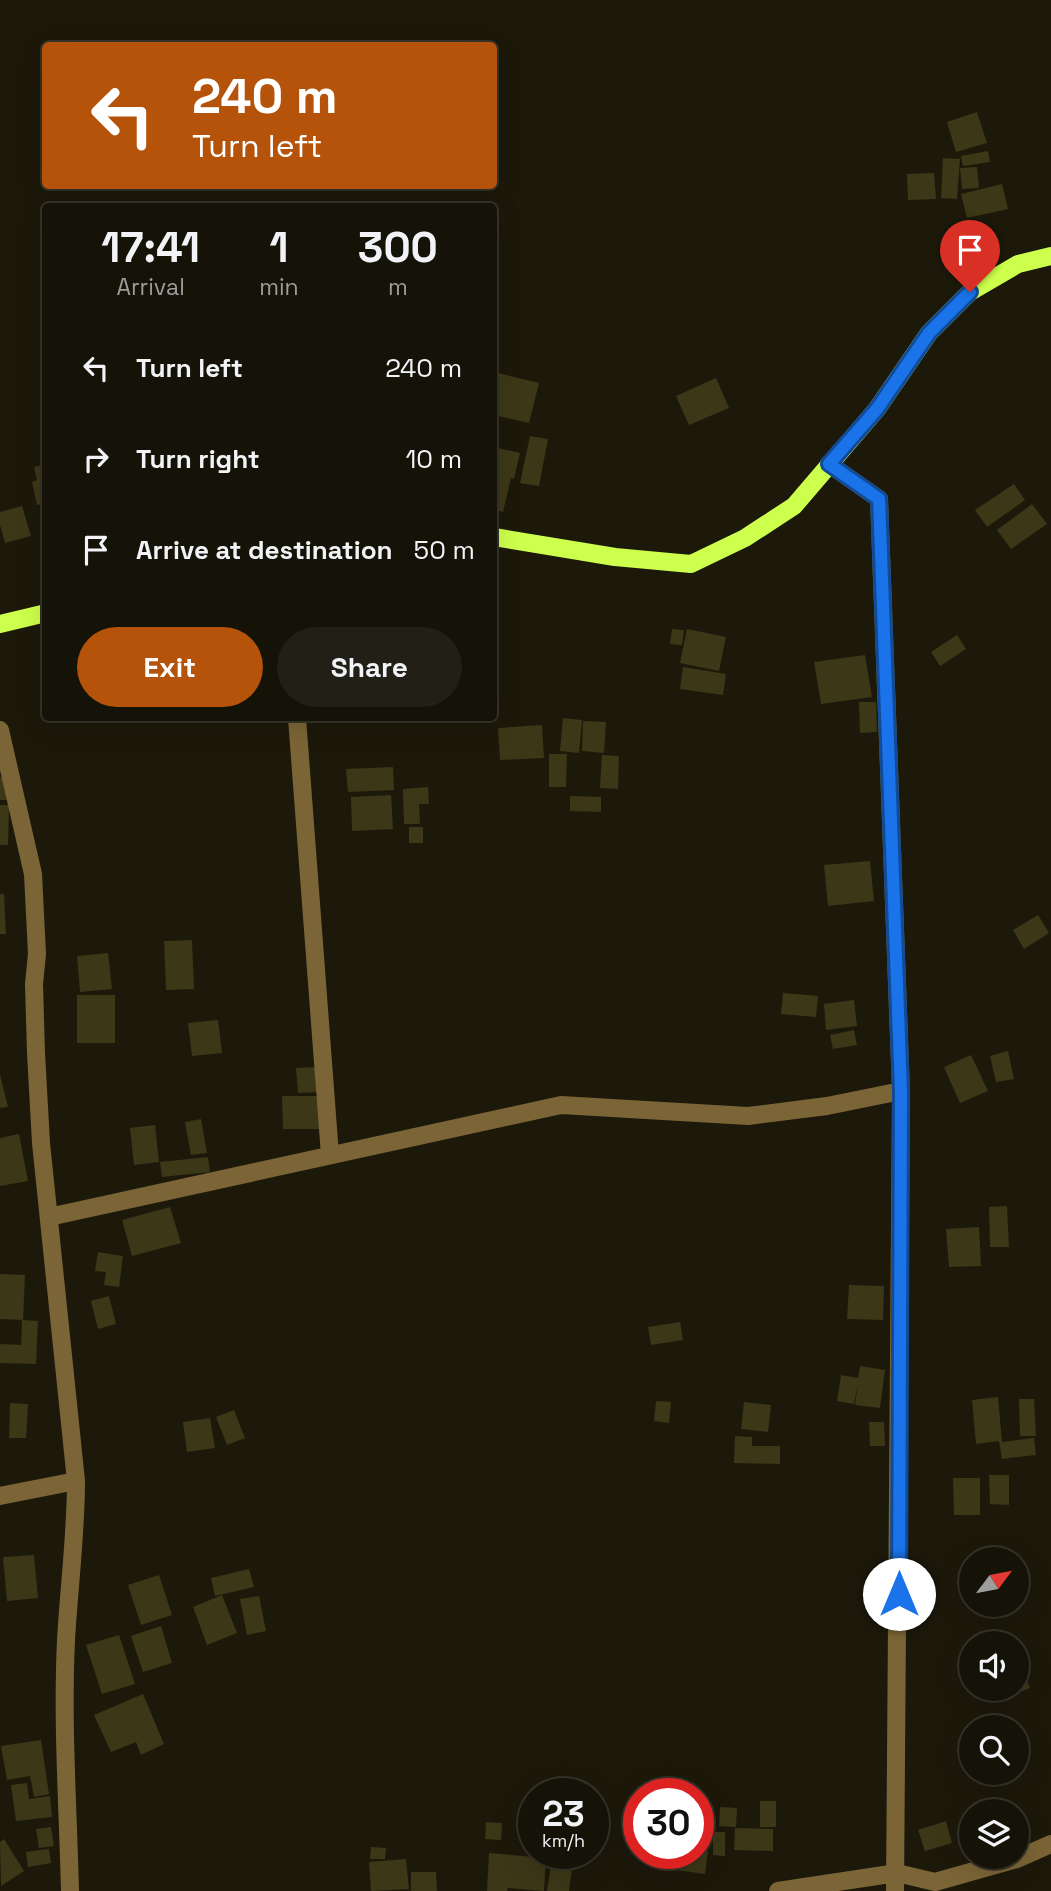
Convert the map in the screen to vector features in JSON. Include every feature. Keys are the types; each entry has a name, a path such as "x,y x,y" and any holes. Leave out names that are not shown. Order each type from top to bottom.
{"main road":[{"path":"497,537 615,557 691,564 745,538 794,506 877,409 929,333 970,292 1018,264 1051,256"},
{"path":"0,624 42,613"}],"street":[{"path":"829,464 879,499 901,1091 896,1882"},
{"path":"297,721 330,1156"},
{"path":"0,730 33,874 37,954 34,984 36,1053 41,1143 60,1348 76,1481 76,1524 66,1640 65,1708 70,1891"},
{"path":"49,1217 561,1105 748,1116 827,1107 901,1091"},
{"path":"0,1496 76,1481"},
{"path":"778,1891 896,1882 935,1882 1017,1859 1051,1844"}],"building":[{"path":"977,112 987,143 956,152 947,122"},
{"path":"988,151 990,162 963,166 961,156"},
{"path":"943,158 960,159 957,199 941,198"},
{"path":"977,167 979,188 962,189 960,168"},
{"path":"934,173 936,199 908,200 907,174"},
{"path":"1002,184 1008,209 967,218 961,194"},
{"path":"497,373 539,383 529,423 497,416"},
{"path":"716,378 729,408 689,425 676,396"},
{"path":"530,436 548,439 539,486 520,483"},
{"path":"497,448 520,453 503,512 497,510"},
{"path":"42,465 42,504 37,505 32,482 37,480 34,467"},
{"path":"1014,484 1025,500 987,527 975,510"},
{"path":"1032,504 1047,524 1011,549 997,530"},
{"path":"22,506 31,536 5,543 0,512"},
{"path":"672,629 684,630 682,645 670,644"},
{"path":"687,629 726,637 719,671 680,663"},
{"path":"957,635 966,649 940,666 931,652"},
{"path":"865,655 872,697 821,704 814,662"},
{"path":"683,667 726,674 723,695 680,689"},
{"path":"859,702 876,702 877,732 860,733"},
{"path":"563,718 582,720 579,753 560,751"},
{"path":"583,721 606,722 604,753 582,751"},
{"path":"542,725 544,758 500,760 498,728"},
{"path":"549,754 567,754 566,787 549,787"},
{"path":"602,755 619,756 618,789 600,788"},
{"path":"393,767 394,790 348,792 346,769"},
{"path":"5,776 7,800 0,800 0,777"},
{"path":"428,787 429,804 419,804 420,824 404,824 403,789"},
{"path":"391,795 393,829 352,831 351,797"},
{"path":"570,796 601,797 601,812 570,811"},
{"path":"0,805 9,805 8,845 0,845"},
{"path":"409,827 423,827 423,843 409,843"},
{"path":"870,861 874,901 828,906 824,865"},
{"path":"0,894 4,894 6,934 0,934"},
{"path":"1038,915 1049,933 1024,949 1013,930"},
{"path":"192,940 194,989 166,990 164,941"},
{"path":"108,953 112,989 80,992 77,956"},
{"path":"783,993 818,996 816,1017 781,1014"},
{"path":"77,995 115,995 115,1043 77,1043"},
{"path":"854,1000 857,1026 826,1030 824,1004"},
{"path":"218,1020 222,1053 192,1056 188,1023"},
{"path":"854,1030 857,1045 833,1049 830,1035"},
{"path":"1008,1051 1014,1079 996,1082 990,1056"},
{"path":"971,1055 988,1091 960,1103 944,1067"},
{"path":"317,1067 319,1092 298,1093 296,1068"},
{"path":"0,1074 8,1107 0,1108"},
{"path":"282,1096 322,1096 323,1129 283,1129"},
{"path":"201,1119 207,1153 191,1155 185,1122"},
{"path":"155,1125 159,1162 134,1165 130,1128"},
{"path":"19,1134 28,1181 0,1186 0,1138"},
{"path":"208,1157 210,1172 162,1177 160,1162"},
{"path":"1007,1206 1009,1247 990,1247 989,1207"},
{"path":"170,1207 181,1243 132,1256 122,1220"},
{"path":"979,1227 981,1266 949,1267 946,1229"},
{"path":"98,1252 123,1256 119,1287 104,1285 106,1272 95,1271"},
{"path":"0,1274 25,1275 23,1320 0,1319"},
{"path":"849,1285 884,1286 883,1320 847,1319"},
{"path":"109,1296 116,1324 98,1329 91,1301"},
{"path":"22,1320 38,1321 36,1364 0,1363 0,1344 21,1345"},
{"path":"680,1322 683,1340 651,1345 648,1327"},
{"path":"860,1366 885,1370 880,1408 855,1405 858,1383 854,1404 837,1401 841,1375 858,1378"},
{"path":"998,1397 1002,1442 1034,1438 1036,1455 1002,1459 999,1441 976,1444 972,1400"},
{"path":"1019,1399 1034,1399 1036,1436 1020,1436"},
{"path":"656,1401 671,1402 669,1423 654,1421"},
{"path":"744,1402 771,1405 768,1432 741,1429"},
{"path":"10,1403 28,1404 26,1438 9,1438"},
{"path":"234,1410 245,1438 227,1445 216,1417"},
{"path":"210,1418 215,1448 187,1452 183,1422"},
{"path":"869,1422 884,1422 885,1446 870,1446"},
{"path":"735,1436 752,1437 752,1446 780,1446 780,1464 734,1463"},
{"path":"989,1475 1009,1475 1009,1505 990,1504"},
{"path":"953,1478 980,1478 980,1515 954,1515"},
{"path":"34,1555 38,1598 7,1601 3,1557"},
{"path":"249,1569 254,1587 215,1596 211,1578"},
{"path":"159,1575 172,1615 141,1625 128,1585"},
{"path":"222,1595 237,1633 207,1645 193,1607"},
{"path":"259,1596 266,1631 247,1635 240,1599"},
{"path":"161,1626 172,1663 143,1672 131,1636"},
{"path":"119,1635 135,1684 102,1694 86,1645"},
{"path":"143,1694 164,1744 141,1755 136,1742 111,1752 94,1715"},
{"path":"41,1740 49,1794 34,1797 30,1776 7,1780 1,1746"},
{"path":"27,1783 29,1799 50,1796 52,1817 16,1821 11,1785"},
{"path":"760,1801 776,1801 776,1827 760,1827"},
{"path":"720,1807 737,1808 736,1827 719,1826"},
{"path":"946,1821 952,1843 925,1851 918,1830"},
{"path":"486,1822 502,1823 501,1840 485,1839"},
{"path":"51,1827 54,1846 39,1848 36,1829"},
{"path":"735,1828 773,1829 773,1851 734,1850"},
{"path":"714,1832 725,1832 725,1856 714,1855"},
{"path":"4,1839 24,1871 1,1886 0,1842"},
{"path":"371,1847 386,1848 385,1859 370,1859"},
{"path":"49,1849 51,1863 28,1867 26,1852"},
{"path":"489,1853 518,1856 518,1869 545,1869 544,1891 508,1888 507,1891 487,1891"},
{"path":"406,1859 409,1889 371,1891 369,1862"},
{"path":"550,1869 572,1869 569,1891 547,1891"},
{"path":"669,1869 706,1869 705,1874"},
{"path":"411,1872 436,1872 437,1891 411,1891"}],"route":[{"path":"899,1594 901,1091 879,499 829,464 877,409 929,333 970,292"}]}
